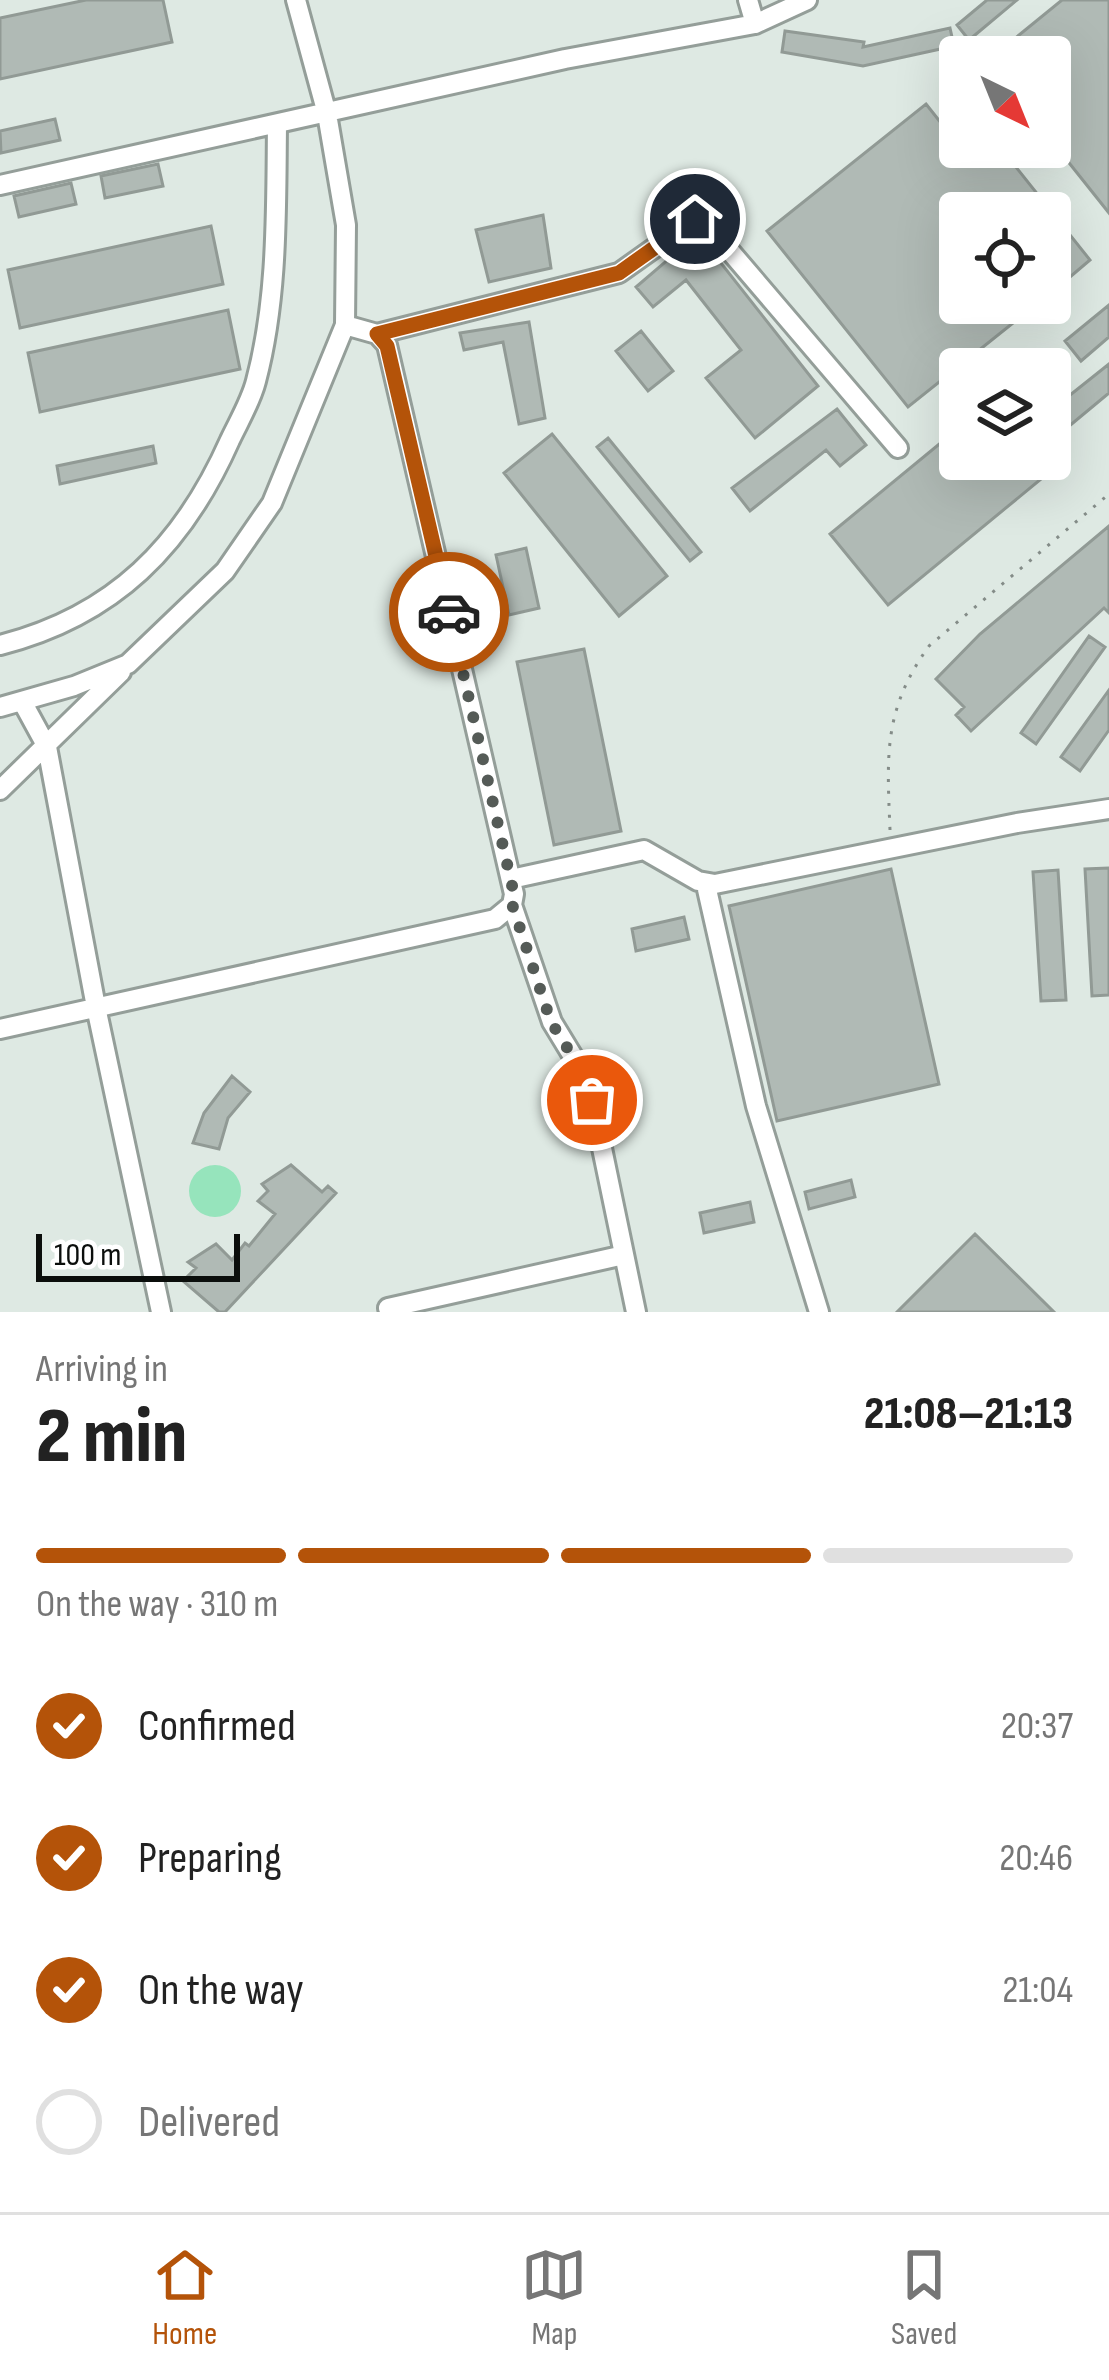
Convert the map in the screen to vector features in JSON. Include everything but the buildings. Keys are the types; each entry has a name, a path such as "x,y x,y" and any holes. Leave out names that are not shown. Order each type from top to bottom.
{"street":[{"path":"0,790 225,571 272,503 345,325 346,225 327,114 296,0"},
{"path":"748,0 755,24"},
{"path":"0,185 565,59 755,24 807,0"},
{"path":"0,645 52,632 143,574 206,494 256,384 274,273 277,125"},
{"path":"345,325 377,334 619,273 695,219 706,223 898,448"},
{"path":"377,334 387,346 511,879 512,904 551,1022 580,1068 592,1100 636,1312"},
{"path":"0,707 128,664"},
{"path":"23,703 47,747 161,1312"},
{"path":"511,879 644,850 706,885 1109,809"},
{"path":"706,885 756,1106 819,1312"},
{"path":"0,1029 495,919 512,904"},
{"path":"388,1308 624,1255"}],"path":[{"path":"891,848 890,719 910,673 929,646 1109,494"}],"green space":[{"path":"215,1165 233,1173 241,1191 233,1209 215,1217 197,1209 189,1191 197,1173"}],"way so far":[{"path":"449,612 514,894 512,904 551,1022 580,1068 592,1100"}],"route":[{"path":"449,612 387,346 377,334 619,273 695,219"}]}
